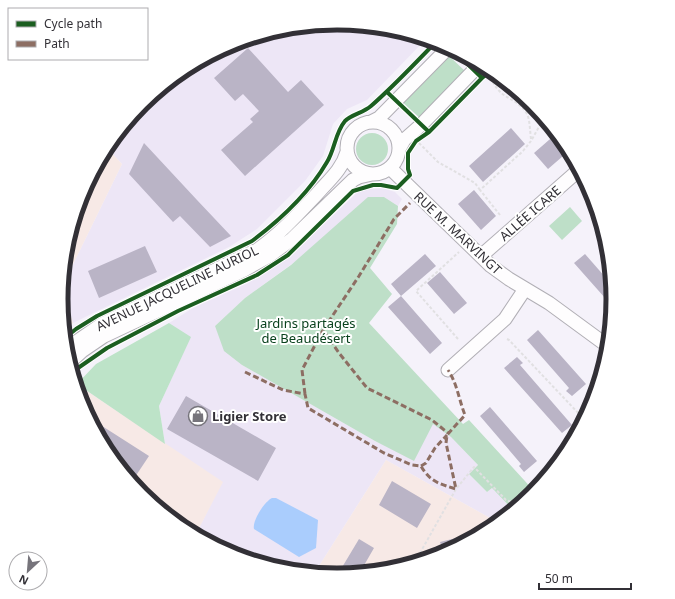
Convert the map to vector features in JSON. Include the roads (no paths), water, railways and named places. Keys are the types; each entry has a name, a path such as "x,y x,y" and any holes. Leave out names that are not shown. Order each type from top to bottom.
{"street":[{"path":"444,52 379,118 365,123 354,130 347,144 347,152 354,165 359,170 372,174 385,171 390,168 395,163 404,140 425,129 476,68"},
{"path":"371,122 386,125 391,130 398,142 399,150"},
{"name":"AVENUE JACQUELINE AURIOL","path":"72,345 102,324 257,250 274,239 338,171 345,161 347,152"},
{"name":"RUE M. MARVINGT","path":"390,168 491,266 508,279 548,303 604,343"},
{"name":"ALLÉE ICARE","path":"481,256 575,173"},
{"name":"AVENUE JACQUELINE AURIOL","path":"75,358 82,351 104,336 244,270 269,256 292,239 353,180 372,174"},
{"path":"448,370 505,319 525,289"}],"water":[{"path":"272,498 276,498 318,520 316,548 299,557 254,529 255,521 259,512"}],"place":[{"name":"Ligier Store","path":"198,416"}],"park label":[{"name":"Jardins partagés de Beaudésert","path":"306,330"}]}
